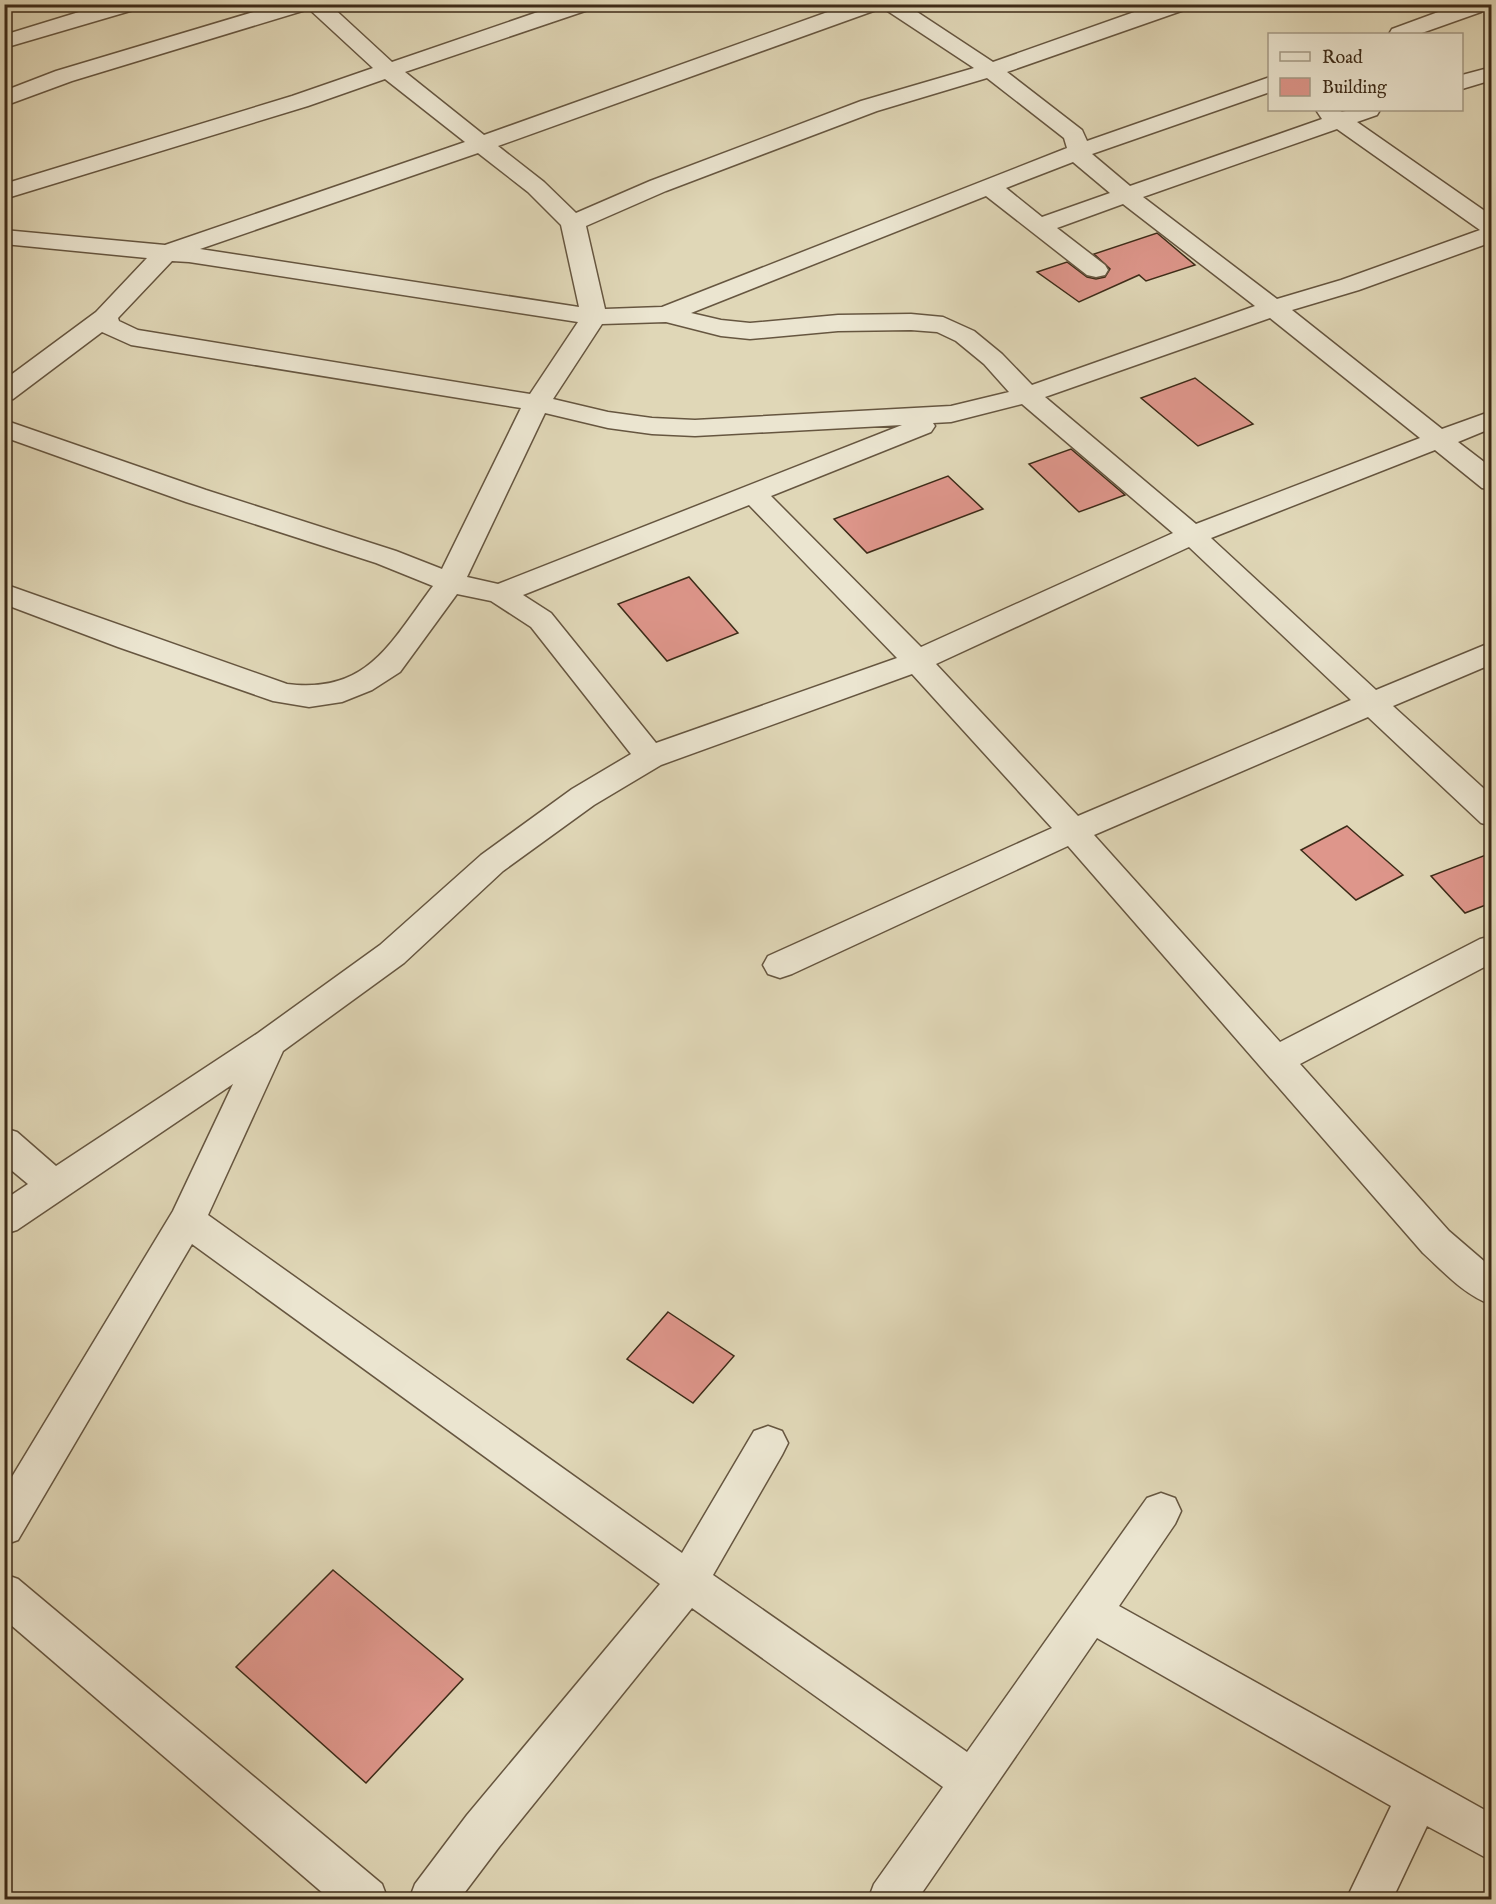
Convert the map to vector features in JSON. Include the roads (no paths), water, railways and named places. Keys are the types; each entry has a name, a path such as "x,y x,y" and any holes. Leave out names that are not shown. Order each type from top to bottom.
{"street":[{"path":"4,42 129,4"},
{"path":"4,99 64,76 304,4"},
{"path":"4,592 150,648 284,694 309,697 331,694 362,683 390,665 450,583 537,403 594,317 573,223 536,188 389,71 316,4"},
{"path":"4,192 300,101 583,4"},
{"path":"4,393 105,317 166,253 356,189 871,4"},
{"path":"890,4 991,70 1074,135 1082,158 1125,194 1273,308 1491,482"},
{"path":"573,223 658,186 869,106 991,70 1179,4"},
{"path":"1403,33 1478,10"},
{"path":"1463,81 1491,73"},
{"path":"666,314 1080,151 1268,84"},
{"path":"1039,226 1331,114 1360,111"},
{"path":"1331,114 1491,227"},
{"path":"989,187 1096,270"},
{"path":"500,594 951,414 1027,395 1273,308 1350,285 1491,234"},
{"path":"4,237 166,253 594,317 666,314 735,330 838,323 911,322 943,325 965,336 993,359 1027,395 1192,535 1491,815"},
{"path":"105,317 108,325 131,337 537,403 608,420 652,426 695,428 951,414"},
{"path":"4,1219 270,1042 392,954 492,863 583,797 650,757 917,660 1192,535 1491,419"},
{"path":"4,428 196,496 386,557 450,583 500,594 541,620 650,757"},
{"path":"752,492 917,660 1073,831 1436,1242 1491,1289"},
{"path":"780,965 1073,831 1491,652"},
{"path":"1276,1060 1491,948"},
{"path":"4,1527 187,1220 270,1042"},
{"path":"4,1142 54,1186"},
{"path":"187,1220 347,1333 688,1581 972,1781"},
{"path":"431,1899 483,1831 688,1581 768,1443"},
{"path":"890,1899 1161,1511"},
{"path":"4,1593 366,1899"},
{"path":"1090,1612 1491,1839"},
{"path":"1368,1899 1418,1797"}]}
